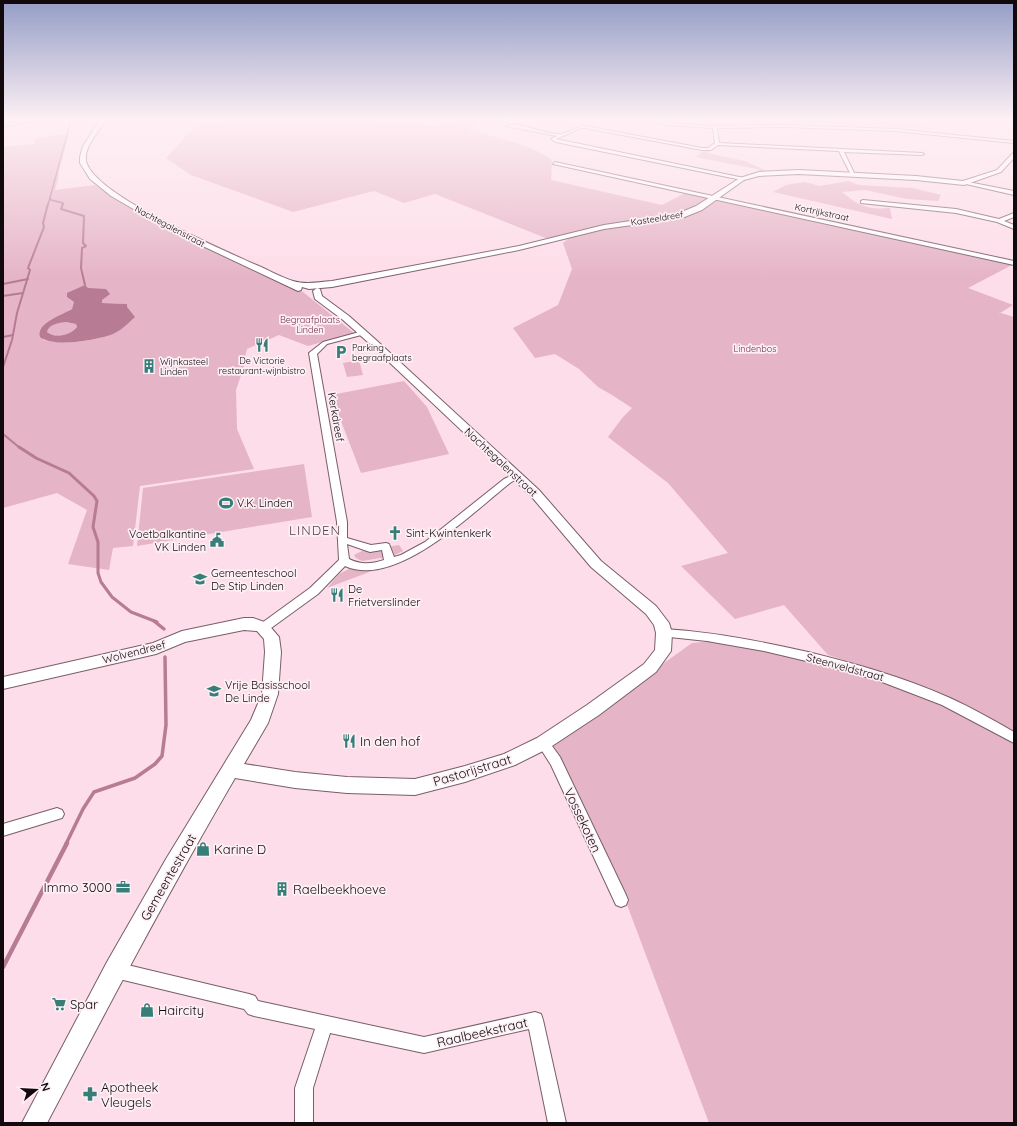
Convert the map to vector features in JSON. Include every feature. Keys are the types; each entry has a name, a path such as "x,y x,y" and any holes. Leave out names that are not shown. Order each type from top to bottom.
{"street":[{"name":"Nachtegalenstraat","path":"88,173 93,179 128,204 170,228 291,283 298,289 312,289 312,297 324,302 363,333 543,501 596,564 651,610 661,623 664,633"},
{"name":"Kortrijkstraat","path":"599,173 1014,263"},
{"path":"710,173 742,179"},
{"name":"Kasteeldreef","path":"312,289 519,248 604,227 672,218 695,211 742,179 763,174 781,173"},
{"name":"Kasteeldreef","path":"806,173 916,178 968,183 995,173"},
{"path":"968,183 1014,194"},
{"path":"863,202 956,211 1014,227"},
{"path":"999,222 1014,215"},
{"name":"Kerkdreef","path":"343,540 332,462 313,353 325,343 363,333"},
{"path":"387,564 389,559 386,546 370,549 365,546 343,540 342,551 344,560 357,567 373,567 387,564 405,557 428,544 507,481 516,476"},
{"path":"267,625 314,591 344,560"},
{"name":"Wolvendreef","path":"3,683 156,648 182,637 244,624 267,625"},
{"name":"Gemeentestraat","path":"34,1123 114,970 173,866 259,723 270,694 273,652 271,637 267,625"},
{"name":"Steenveldstraat","path":"664,633 691,634 720,638 817,658 886,677 937,697 1014,738"},
{"name":"Pastorijstraat","path":"231,770 295,780 347,785 415,787 509,760 543,743 650,668 662,651 664,633"},
{"name":"Vossekoten","path":"543,743 556,761 620,900"},
{"path":"3,830 57,814"},
{"name":"Raalbeekstraat","path":"114,970 249,1002 254,1008 424,1045 535,1020 557,1123"},
{"path":"304,1123 304,1088 325,1024"}],"green space":[{"name":"Begraafplaats Linden","path":"3,173 59,173 55,190 95,185 125,205 188,239 303,292 354,333 308,346 279,335 247,349 244,366 236,390 237,429 254,469 140,486 133,546 113,548 109,570 68,564 87,510 57,493 3,508","holes":["67,297 102,300 102,303 127,304 119,330 91,340 72,342 43,340 50,320 72,309 74,302"]},
{"name":"Lindenbos","path":"187,173 551,173 551,180 662,205 687,192 1014,264 968,288 1013,305 997,315 1001,313 1014,317 1014,734 884,673 828,655 784,605 735,619 681,566 728,553 668,483 608,437 632,408 598,387 579,369 555,354 535,358 513,328 558,305 572,269 563,243 569,238 548,239 435,194 404,203 374,191 293,212"},
{"path":"848,181 859,185 913,188 941,195 938,201 907,199 865,190 842,192 859,204 870,208 890,208 892,219 773,192 786,185 805,182 820,186"},
{"path":"66,322 76,324 77,327 67,334 58,336 47,332 50,327 57,323"},
{"path":"359,360 363,375 347,377 343,363"},
{"path":"404,381 427,407 449,454 361,473 331,395"},
{"name":"V.K. Linden","path":"304,464 312,517 137,546 143,488"},
{"path":"399,545 403,551 393,556 362,561 354,555 362,551"},
{"path":"349,569 372,571 327,588 339,574"},
{"path":"714,641 752,648 877,678 966,716 1014,744 1014,1123 709,1123 617,878 551,744 692,643"}],"shaded area":[{"path":"85,285 88,288 106,289 110,294 102,300 102,303 127,304 127,307 135,317 113,334 97,339 76,342 55,342 40,337 40,332 46,324 72,309 74,302 67,297 67,293","holes":["66,322 76,324 77,327 67,334 58,336 47,332 50,327 57,323"]}],"waterway":[{"path":"48,205 57,173"},
{"path":"50,198 51,200 63,203 62,205"},
{"path":"27,279 30,270 28,268 44,227 43,223 48,204"},
{"path":"63,204 61,209 84,216 83,243 86,246 82,248 81,268 85,285"},
{"path":"3,284 27,279"},
{"path":"13,335 17,313 27,279"},
{"path":"3,296 23,293"},
{"path":"3,337 13,335"},
{"path":"3,367 13,335"},
{"path":"3,434 20,448"},
{"path":"19,447 36,458 69,473 94,496 97,501 93,527 98,542 98,573 101,582 112,597 131,612 157,622"},
{"path":"154,621 164,629"},
{"path":"66,844 83,809 94,792 135,778 155,764 162,756 166,725 165,657"},
{"path":"3,967 67,843"}],"place":[{"name":"De Victorie restaurant-wijnbistro","path":"262,345"},
{"name":"Parking begraafplaats","path":"341,352"},
{"name":"Wijnkasteel Linden","path":"149,366"},
{"name":"V.K. Linden","path":"226,503"},
{"name":"Sint-Kwintenkerk","path":"395,533"},
{"name":"Voetbalkantine VK Linden","path":"217,540"},
{"name":"Gemeenteschool De Stip Linden","path":"200,579"},
{"name":"De Frietverslinder","path":"337,595"},
{"name":"Vrije Basisschool De Linde","path":"214,691"},
{"name":"In den hof","path":"349,741"},
{"name":"Karine D","path":"203,849"},
{"name":"Immo 3000","path":"123,887"},
{"name":"Raelbeekhoeve","path":"282,889"},
{"name":"Spar","path":"59,1004"},
{"name":"Haircity","path":"147,1010"},
{"name":"Apotheek Vleugels","path":"90,1094"}],"district":[{"name":"LINDEN","path":"315,530"}]}
